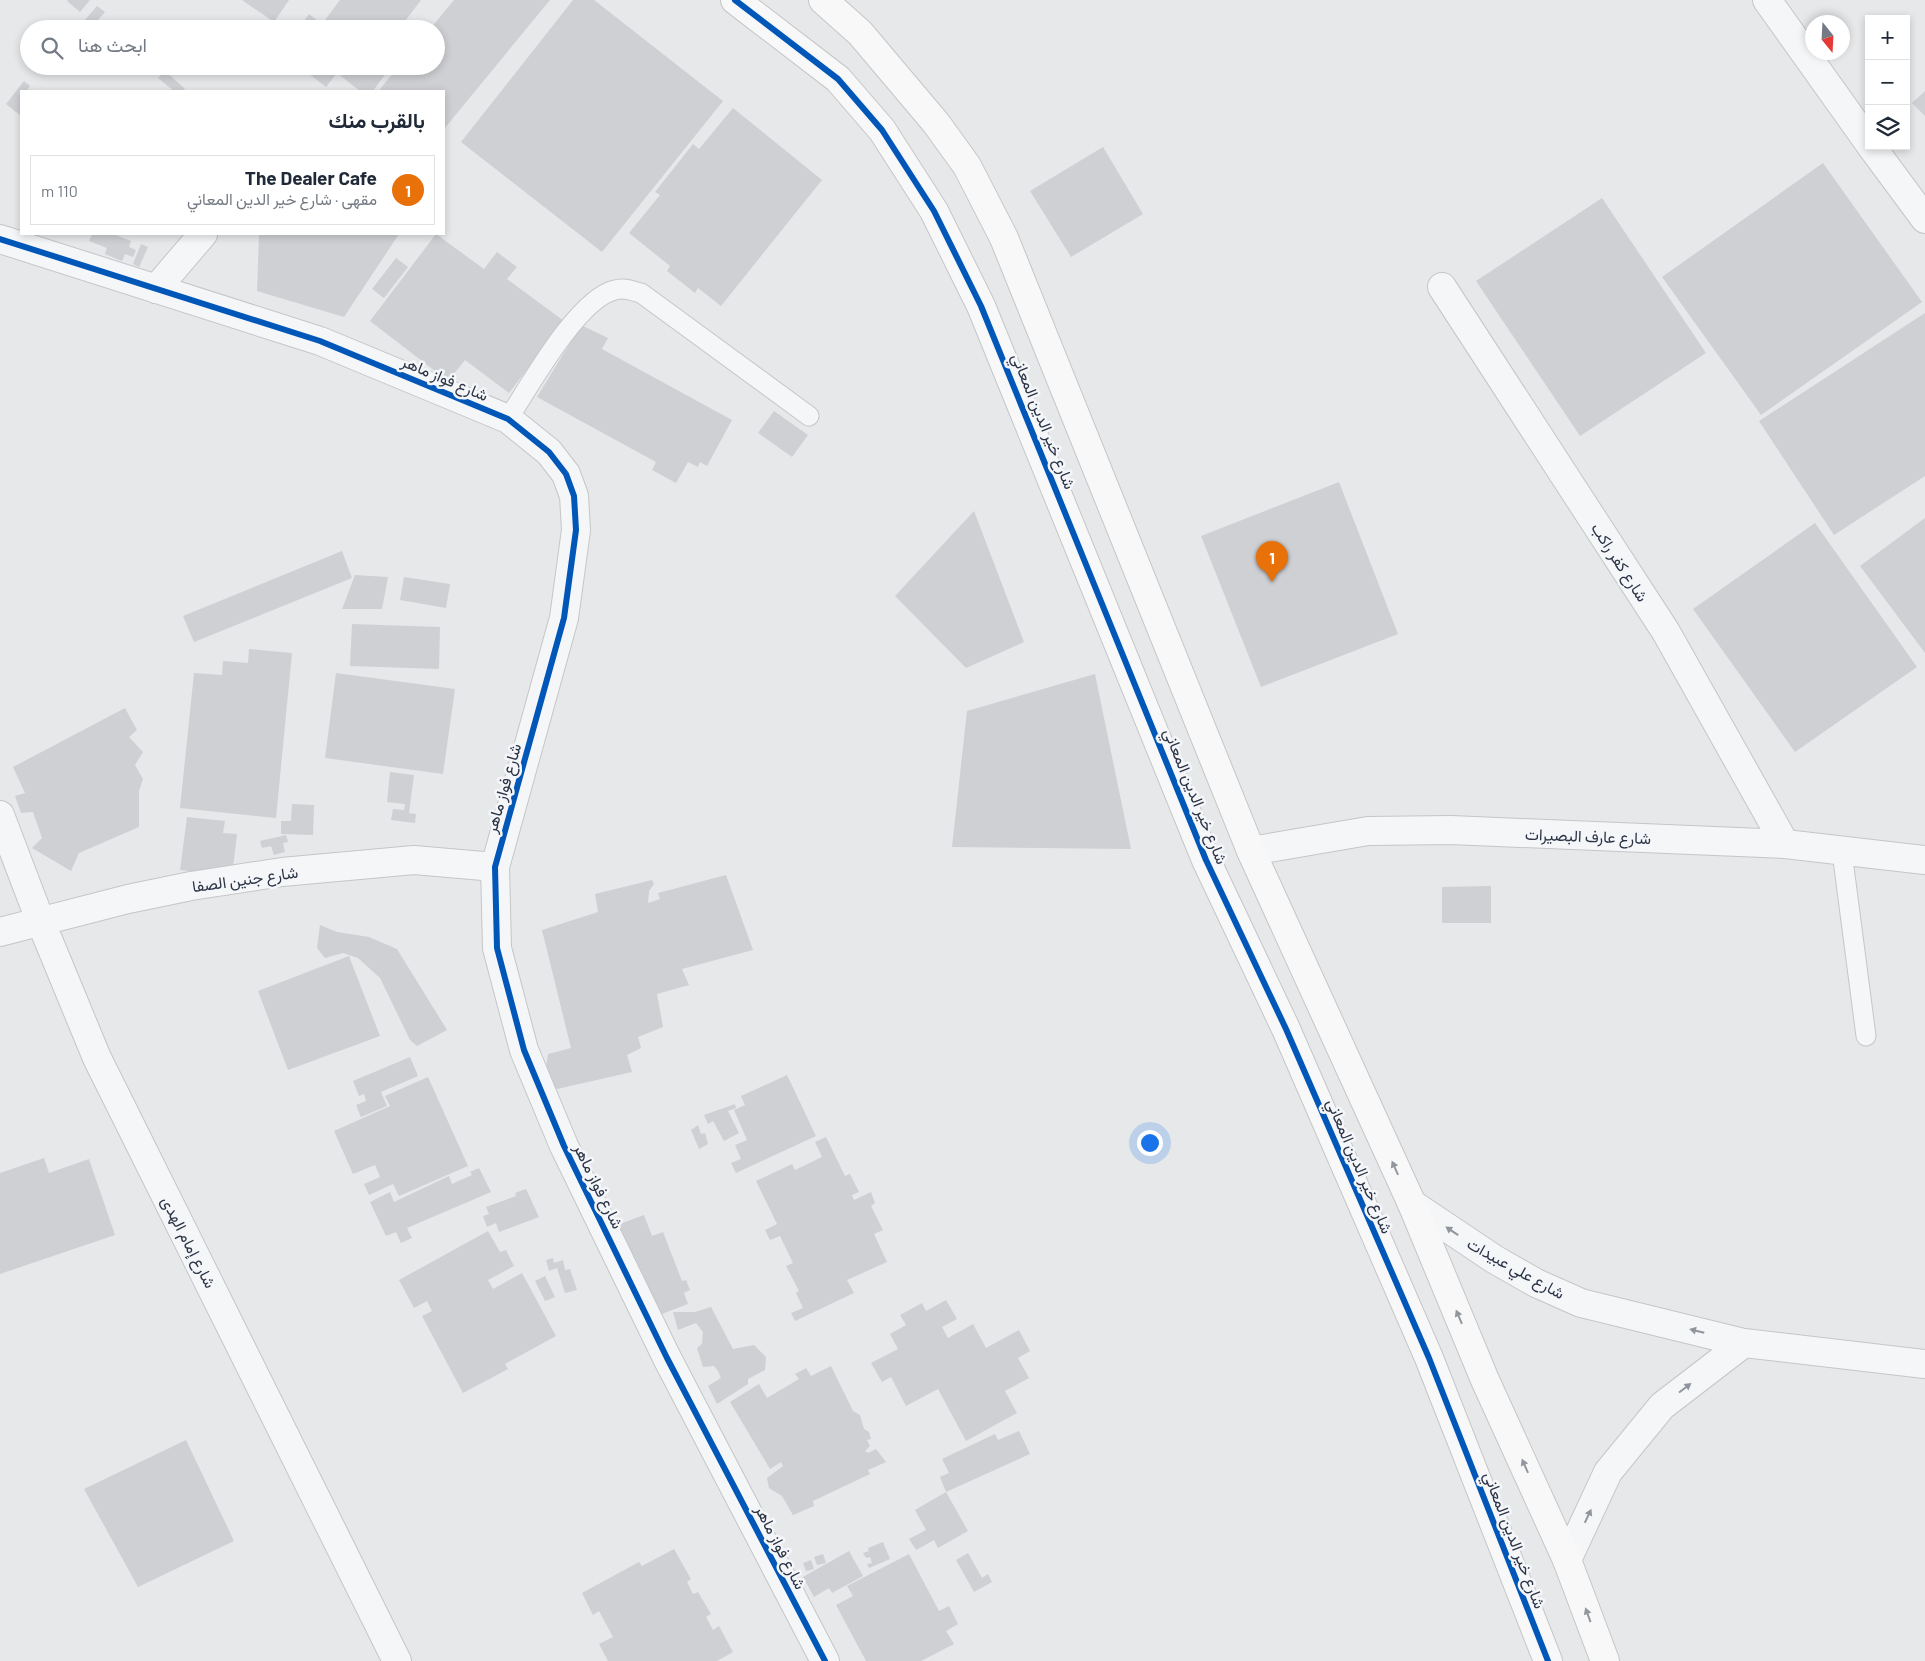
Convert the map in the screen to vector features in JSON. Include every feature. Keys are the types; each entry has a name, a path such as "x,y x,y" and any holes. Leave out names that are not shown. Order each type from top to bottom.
{"street":[{"name":"شارع خير الدين المعاني","path":"735,0 838,79 882,130 934,211 981,306 1053,478 1206,860 1286,1029 1428,1358 1548,1661"},
{"name":"شارع خير الدين المعاني","path":"823,0 860,32 936,123 966,166 1004,238 1251,851 1412,1204 1486,1380 1567,1560 1605,1661"},
{"path":"1768,0 1865,137"},
{"path":"1874,150 1925,219"},
{"path":"156,289 202,235"},
{"name":"شارع فواز ماهر","path":"0,239 320,341 508,419 549,452 566,474 574,496 576,530 564,618 495,867 497,948 524,1050 564,1146 663,1349 825,1661"},
{"name":"شارع كفر راكب","path":"1442,287 1666,632 1785,844"},
{"name":"شارع إمام الهدى","path":"0,815 40,920 97,1058 396,1661"},
{"name":"شارع عارف البصيرات","path":"1251,851 1368,831 1451,830 1785,844 1925,860"},
{"name":"شارع جنين الصفا","path":"0,932 40,920 191,886 357,863 414,860 495,867"},
{"name":"شارع علي عبيدات","path":"1412,1204 1494,1259 1536,1283 1581,1303 1744,1343 1925,1364"},
{"path":"1567,1560 1608,1472 1662,1406 1744,1343"}],"lane":[{"path":"508,419 578,317 602,296 614,290 626,288 641,294 809,416"},
{"path":"1842,852 1866,1036"}],"building":[{"path":"68,0 90,0 80,12"},
{"path":"242,0 289,0 275,20 271,20"},
{"path":"340,0 421,0 406,20 325,20"},
{"path":"454,0 550,0 445,128 445,90 380,89 392,75 445,75 445,20 437,20"},
{"path":"573,0 594,0 723,101 602,252 461,142"},
{"path":"97,6 105,12 98,20 85,20"},
{"path":"309,14 317,20 305,20"},
{"path":"161,75 169,75 185,89 173,90 158,78"},
{"path":"311,75 335,75 326,87"},
{"path":"340,75 385,75 374,90 359,90"},
{"path":"24,81 30,86 27,90 20,90 20,115 6,104"},
{"path":"1925,91 1925,116 1912,103"},
{"path":"733,108 822,180 721,306 698,288 695,293 667,271 670,266 629,233 660,195 655,192 693,144 699,149"},
{"path":"1103,147 1143,214 1071,257 1030,191"},
{"path":"1823,163 1922,302 1761,415 1662,277"},
{"path":"1602,198 1706,353 1580,436 1476,281"},
{"path":"92,235 116,235 131,241 129,247 136,250 133,257 125,254 122,261 105,254 107,248 89,241"},
{"path":"259,235 398,235 344,317 257,291"},
{"path":"435,235 437,235 484,269 497,252 517,267 507,279 564,321 509,393 465,360 448,381 370,321"},
{"path":"141,244 148,247 139,267 133,264"},
{"path":"396,258 408,267 384,298 372,289"},
{"path":"1925,313 1925,476 1834,535 1759,421"},
{"path":"581,325 608,338 602,349 732,420 707,466 700,462 698,467 688,462 676,483 652,470 656,462 537,397"},
{"path":"774,411 808,435 792,457 758,433"},
{"path":"1339,482 1398,634 1261,687 1201,536"},
{"path":"974,511 1024,642 966,668 895,596"},
{"path":"1925,518 1925,653 1860,566"},
{"path":"1815,523 1917,667 1795,752 1693,609"},
{"path":"342,551 352,578 194,642 183,616"},
{"path":"355,575 388,577 382,609 342,609"},
{"path":"404,577 450,584 446,608 400,600"},
{"path":"352,624 440,627 439,669 350,666"},
{"path":"249,649 292,653 276,818 180,808 194,673 222,675 223,661 248,663"},
{"path":"336,673 455,689 443,774 325,758"},
{"path":"1095,674 1131,849 952,847 967,711"},
{"path":"125,708 137,730 129,737 143,752 135,765 143,779 139,791 139,827 79,853 71,871 32,848 42,838 33,812 21,813 15,796 25,793 13,767"},
{"path":"390,772 414,775 409,813 416,814 415,823 391,820 393,809 404,810 405,804 387,802"},
{"path":"292,804 314,805 313,835 281,834 281,821 291,821"},
{"path":"187,817 225,821 223,833 237,834 232,876 180,870"},
{"path":"286,835 288,842 283,843 285,852 274,855 271,846 262,848 260,841"},
{"path":"726,875 753,950 682,969 689,985 657,994 663,1027 638,1037 641,1048 627,1055 632,1072 557,1089 545,1074 548,1054 571,1048 542,930 598,912 595,894 652,880 654,884 649,891 648,903 660,899 658,893"},
{"path":"1491,886 1491,923 1442,923 1442,887"},
{"path":"320,925 337,932 369,937 397,949 447,1030 417,1046 410,1040 380,978 358,958 343,953 325,958 317,948"},
{"path":"349,956 380,1036 288,1070 258,991"},
{"path":"410,1057 418,1076 381,1092 387,1106 361,1117 356,1105 366,1101 364,1094 359,1096 353,1081"},
{"path":"787,1075 816,1136 736,1173 731,1163 741,1159 735,1145 747,1140 734,1110 745,1105 741,1096"},
{"path":"428,1077 468,1166 399,1196 393,1184 369,1195 364,1184 380,1177 375,1165 353,1174 334,1131 390,1106 385,1096"},
{"path":"735,1104 736,1108 728,1111 739,1133 724,1141 713,1121 708,1124 704,1115"},
{"path":"698,1125 701,1134 705,1133 708,1144 699,1149 691,1130"},
{"path":"826,1137 845,1176 850,1174 859,1192 852,1195 854,1200 871,1192 875,1203 871,1206 883,1230 874,1234 887,1262 847,1280 854,1293 795,1321 791,1313 803,1308 796,1293 799,1291 786,1266 793,1263 780,1236 770,1240 765,1230 777,1224 756,1181 792,1164 795,1170 822,1157 815,1142"},
{"path":"44,1158 49,1173 89,1159 115,1235 0,1274 0,1173"},
{"path":"479,1168 491,1192 407,1228 412,1238 401,1243 396,1232 386,1236 370,1202 390,1192 394,1202 449,1176 452,1184 472,1175 470,1172"},
{"path":"526,1189 539,1217 499,1232 496,1223 487,1227 483,1216 489,1214 486,1207 516,1196 515,1193"},
{"path":"644,1215 652,1236 663,1232 682,1281 686,1280 690,1290 684,1293 688,1304 654,1317 617,1225"},
{"path":"488,1231 500,1252 506,1250 514,1266 488,1280 493,1289 522,1273 556,1336 505,1364 508,1369 463,1393 422,1316 432,1311 427,1301 414,1308 399,1280"},
{"path":"553,1258 554,1263 563,1260 565,1270 570,1269 577,1290 565,1293 557,1268 549,1271 546,1260"},
{"path":"545,1276 555,1297 545,1301 535,1281"},
{"path":"946,1300 957,1319 942,1327 948,1338 973,1324 986,1348 1019,1330 1030,1351 1018,1358 1029,1378 1005,1391 1017,1413 966,1441 938,1389 906,1406 891,1377 882,1382 871,1363 898,1349 890,1334 906,1325 900,1315 922,1303 926,1311"},
{"path":"711,1307 733,1349 754,1345 766,1357 765,1370 748,1379 748,1384 717,1404 708,1386 721,1378 714,1366 703,1367 697,1348 702,1344 703,1332 696,1323 678,1330 673,1312 695,1312"},
{"path":"831,1366 853,1411 860,1415 864,1429 869,1432 871,1439 867,1440 870,1446 865,1451 868,1453 876,1449 886,1462 868,1470 870,1474 813,1501 814,1506 793,1515 782,1496 769,1488 767,1478 783,1466 781,1462 770,1469 730,1402 759,1384 767,1398 799,1379 795,1374 806,1368 811,1376"},
{"path":"1019,1431 1030,1454 946,1492 940,1477 949,1473 942,1459 995,1434 998,1440"},
{"path":"186,1440 234,1541 138,1587 84,1489"},
{"path":"946,1492 968,1531 938,1548 934,1540 916,1550 909,1539 926,1530 915,1510"},
{"path":"883,1542 890,1559 869,1568 867,1564 872,1563 870,1557 866,1558 863,1553 869,1551 868,1548"},
{"path":"674,1549 691,1579 687,1582 693,1594 698,1592 711,1614 706,1617 713,1630 719,1626 733,1652 717,1661 608,1661 599,1644 613,1637 599,1611 593,1615 582,1593 639,1562 642,1566"},
{"path":"849,1551 863,1576 832,1593 829,1588 814,1597 803,1577"},
{"path":"968,1553 982,1578 988,1574 992,1582 974,1592 956,1560"},
{"path":"823,1554 826,1563 817,1565 814,1557"},
{"path":"909,1554 939,1611 949,1606 958,1624 946,1631 954,1644 921,1661 866,1661 836,1605 853,1596 847,1586"},
{"path":"811,1560 814,1569 806,1571 803,1563"}],"cycle path":[{"path":"735,0 838,79 882,130 934,211 981,306 1206,860 1286,1029 1429,1358 1548,1661"},
{"path":"0,239 320,341 508,419 549,452 566,474 574,496 576,530 564,618 495,867 497,948 524,1050 564,1146 667,1358 825,1661"}],"place":[{"name":"The Dealer Cafe","path":"1272,582"}]}
